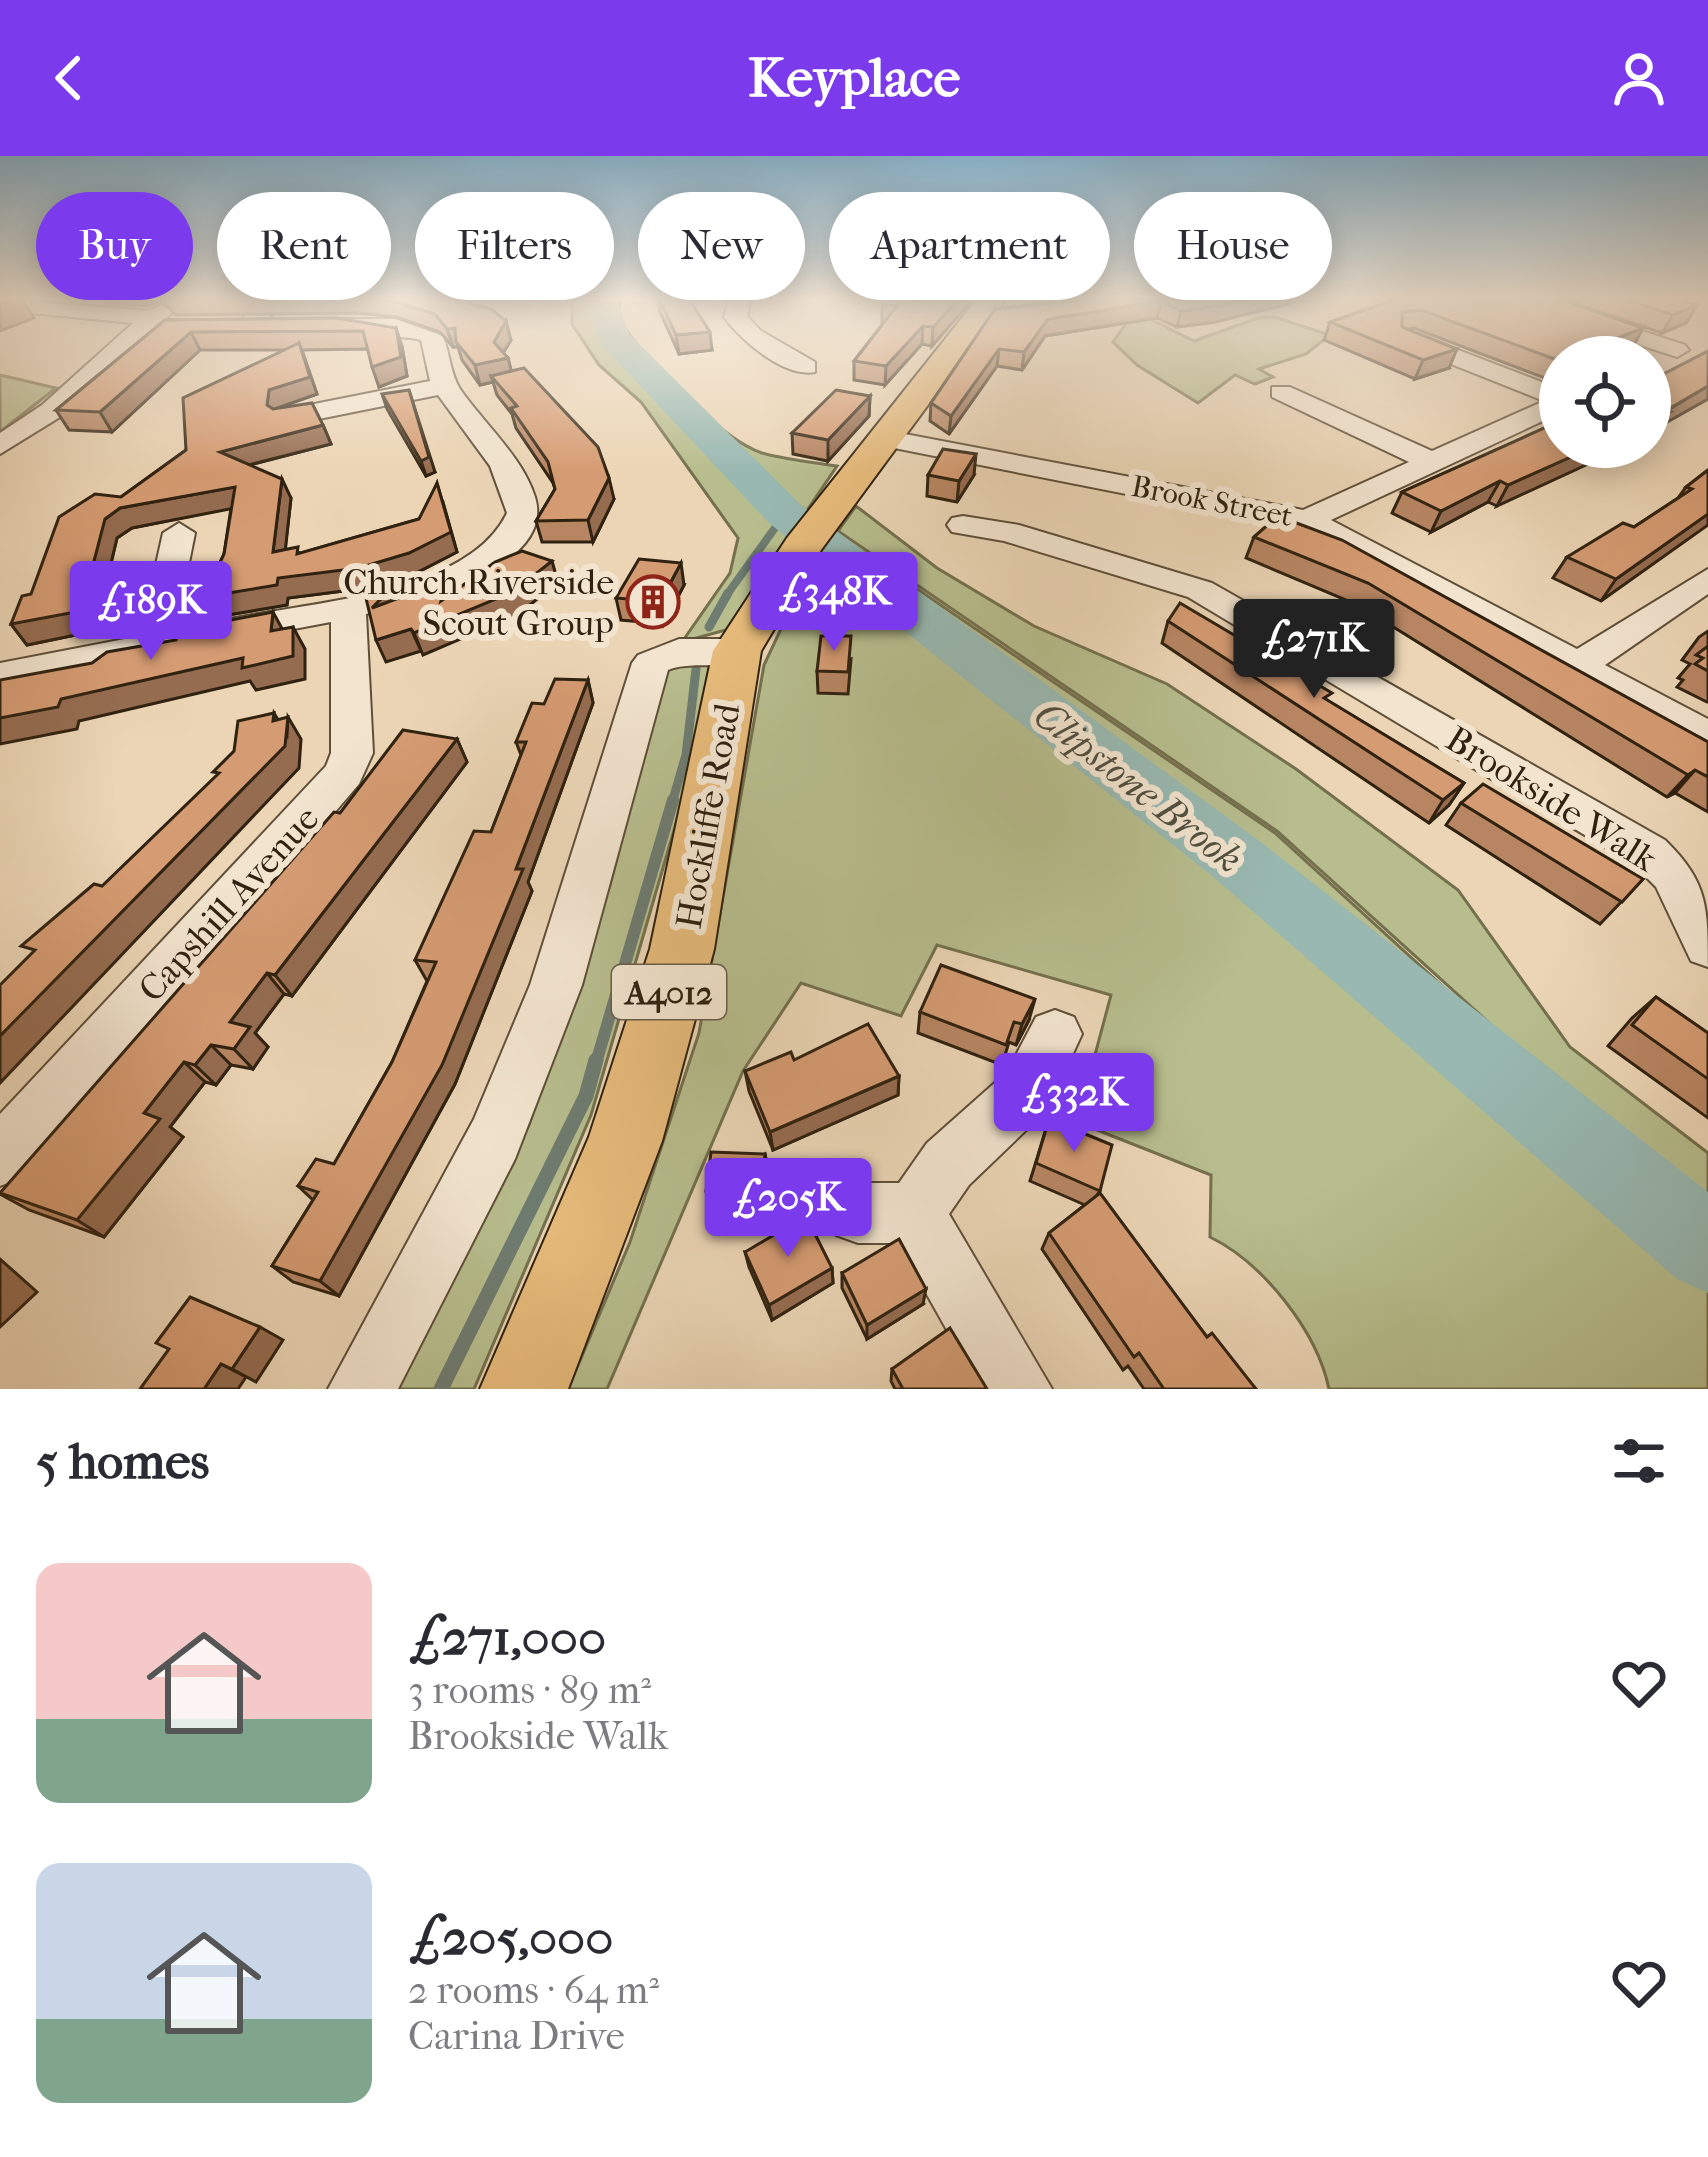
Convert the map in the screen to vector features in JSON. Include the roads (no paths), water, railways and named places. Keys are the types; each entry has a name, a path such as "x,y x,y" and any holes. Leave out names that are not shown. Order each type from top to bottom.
{"main road":[{"name":"Hockliffe Road","path":"524,1389 625,1141 682,949 737,651 814,532 884,438 955,357"}],"street":[{"path":"8,437 107,357"},
{"path":"0,675 426,590 483,563 512,537 522,514 517,489 445,386 434,357"},
{"path":"788,357 806,367"},
{"path":"1452,357 1539,392"},
{"path":"290,417 445,386"},
{"path":"1281,392 1430,461"},
{"path":"1307,520 1539,410"},
{"name":"Brook Street","path":"884,438 1307,520 1708,736"},
{"name":"Brookside Walk","path":"963,525 1008,532 1200,590 1649,851 1674,874 1708,946"},
{"path":"156,644 179,532"},
{"path":"1579,664 1708,579"},
{"name":"Capshill Avenue","path":"0,1157 344,773 352,753 348,608"},
{"path":"362,1389 495,1138 556,985 651,663 680,650 737,651"},
{"path":"1018,1389 907,1197 1027,1090 1055,1034"}],"waterway":[{"name":"Clipstone Brook","path":"632,357 785,514 1235,858 1708,1248"},
{"path":"727,594 785,514"},
{"path":"709,627 727,594"},
{"path":"672,803 686,755 696,669"},
{"path":"596,1063 673,800"},
{"path":"441,1389 586,1096 596,1060"}],"place":[{"name":"Church Riverside Scout Group","path":"653,602"}]}
